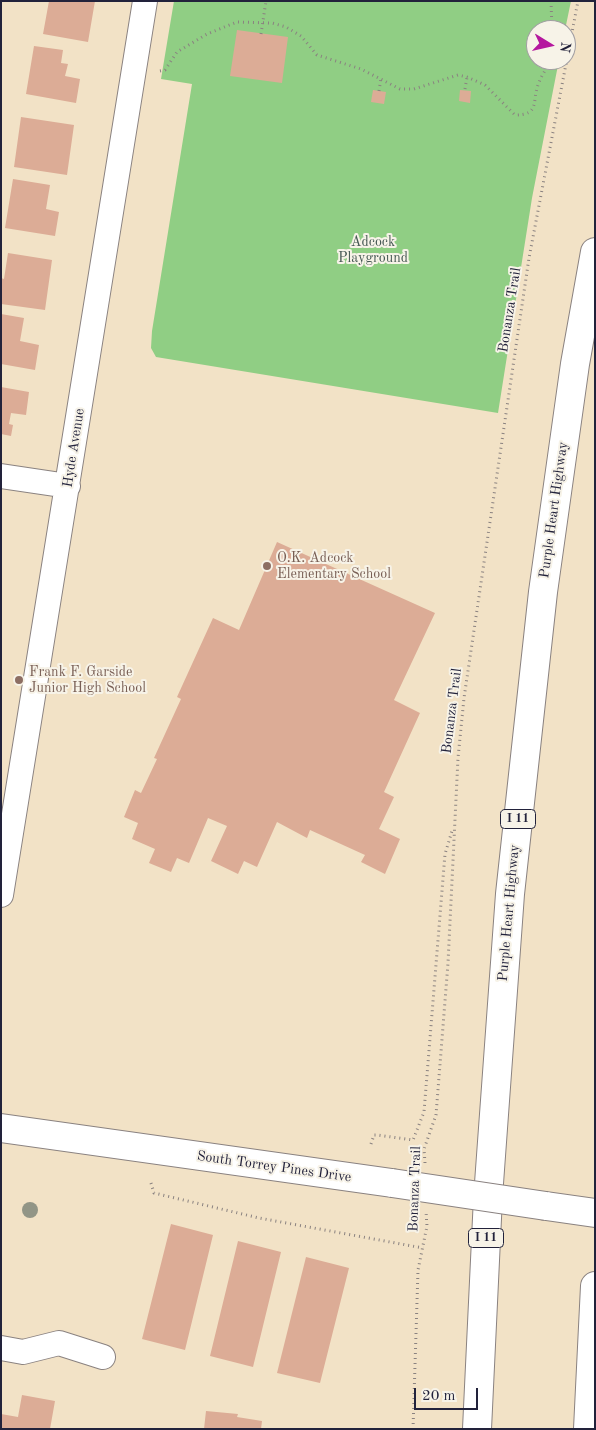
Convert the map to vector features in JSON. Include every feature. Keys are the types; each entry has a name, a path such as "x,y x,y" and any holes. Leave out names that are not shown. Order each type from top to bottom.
{"main road":[{"name":"Purple Heart Highway","path":"477,1429 488,1197 510,894 543,592 594,253"},
{"name":"South Torrey Pines Drive","path":"1,1128 595,1213"},
{"path":"588,1429 595,1286"}],"street":[{"name":"Hyde Avenue","path":"1,895 68,486 144,1"},
{"path":"1,476 68,486"},
{"path":"1,1348 23,1352 59,1343 103,1357"}],"path":[{"path":"261,34 266,1"},
{"path":"551,1 552,20"},
{"name":"Bonanza Trail","path":"425,1168 424,1149 436,1115 448,963 453,827 464,698 500,443 529,258 578,1"},
{"path":"160,71 164,70 177,52 207,34 238,22 263,22 286,27 301,36 317,55 361,69 406,90 458,75 466,77 485,85 515,116 527,114 535,105 537,86 546,70"},
{"path":"465,89 466,77"},
{"path":"379,91 381,78"},
{"path":"371,1144 374,1135 413,1140 424,1112 445,854 453,827"},
{"path":"151,1183 154,1193 219,1209 423,1248"},
{"name":"Bonanza Trail","path":"413,1429 418,1270 426,1226 426,1207"}],"green space":[{"name":"Adcock Playground","path":"174,1 571,1 567,20 526,20 526,70 557,70 532,198 498,413 156,357 151,348 152,331 192,84 161,79"}],"building":[{"path":"49,1 95,1 88,42 43,34"},
{"path":"237,30 288,37 282,83 230,76"},
{"path":"34,46 63,50 61,63 68,64 65,76 80,79 76,103 26,94"},
{"path":"373,90 386,92 384,104 371,102"},
{"path":"460,90 471,91 470,103 459,101"},
{"path":"21,117 74,125 67,175 14,167"},
{"path":"13,179 50,185 46,209 59,212 55,236 5,228"},
{"path":"8,253 52,260 45,310 1,304 1,278 4,279"},
{"path":"1,314 24,318 20,341 39,345 35,370 1,364"},
{"path":"1,387 29,392 26,415 11,413 9,424 13,425 11,436 1,434"},
{"path":"277,542 435,613 394,700 420,713 384,792 394,797 379,829 400,839 385,874 361,862 365,855 310,830 307,838 277,822 257,867 244,861 238,874 211,861 227,826 208,818 189,863 177,858 171,872 149,863 155,849 132,839 138,823 124,817 135,790 141,793 157,759 154,758 181,699 177,697 213,618 239,630"},
{"path":"171,1224 213,1235 185,1350 142,1339"},
{"path":"238,1241 281,1252 253,1367 210,1356"},
{"path":"306,1257 349,1268 320,1383 277,1373"},
{"path":"22,1395 55,1401 50,1429 1,1429 1,1414 18,1417"},
{"path":"206,1411 238,1414 237,1417 262,1421 261,1429 204,1429"}],"place":[{"name":"O.K. Adcock Elementary School","path":"267,566"},
{"name":"Frank F. Garside Junior High School","path":"19,680"}]}
